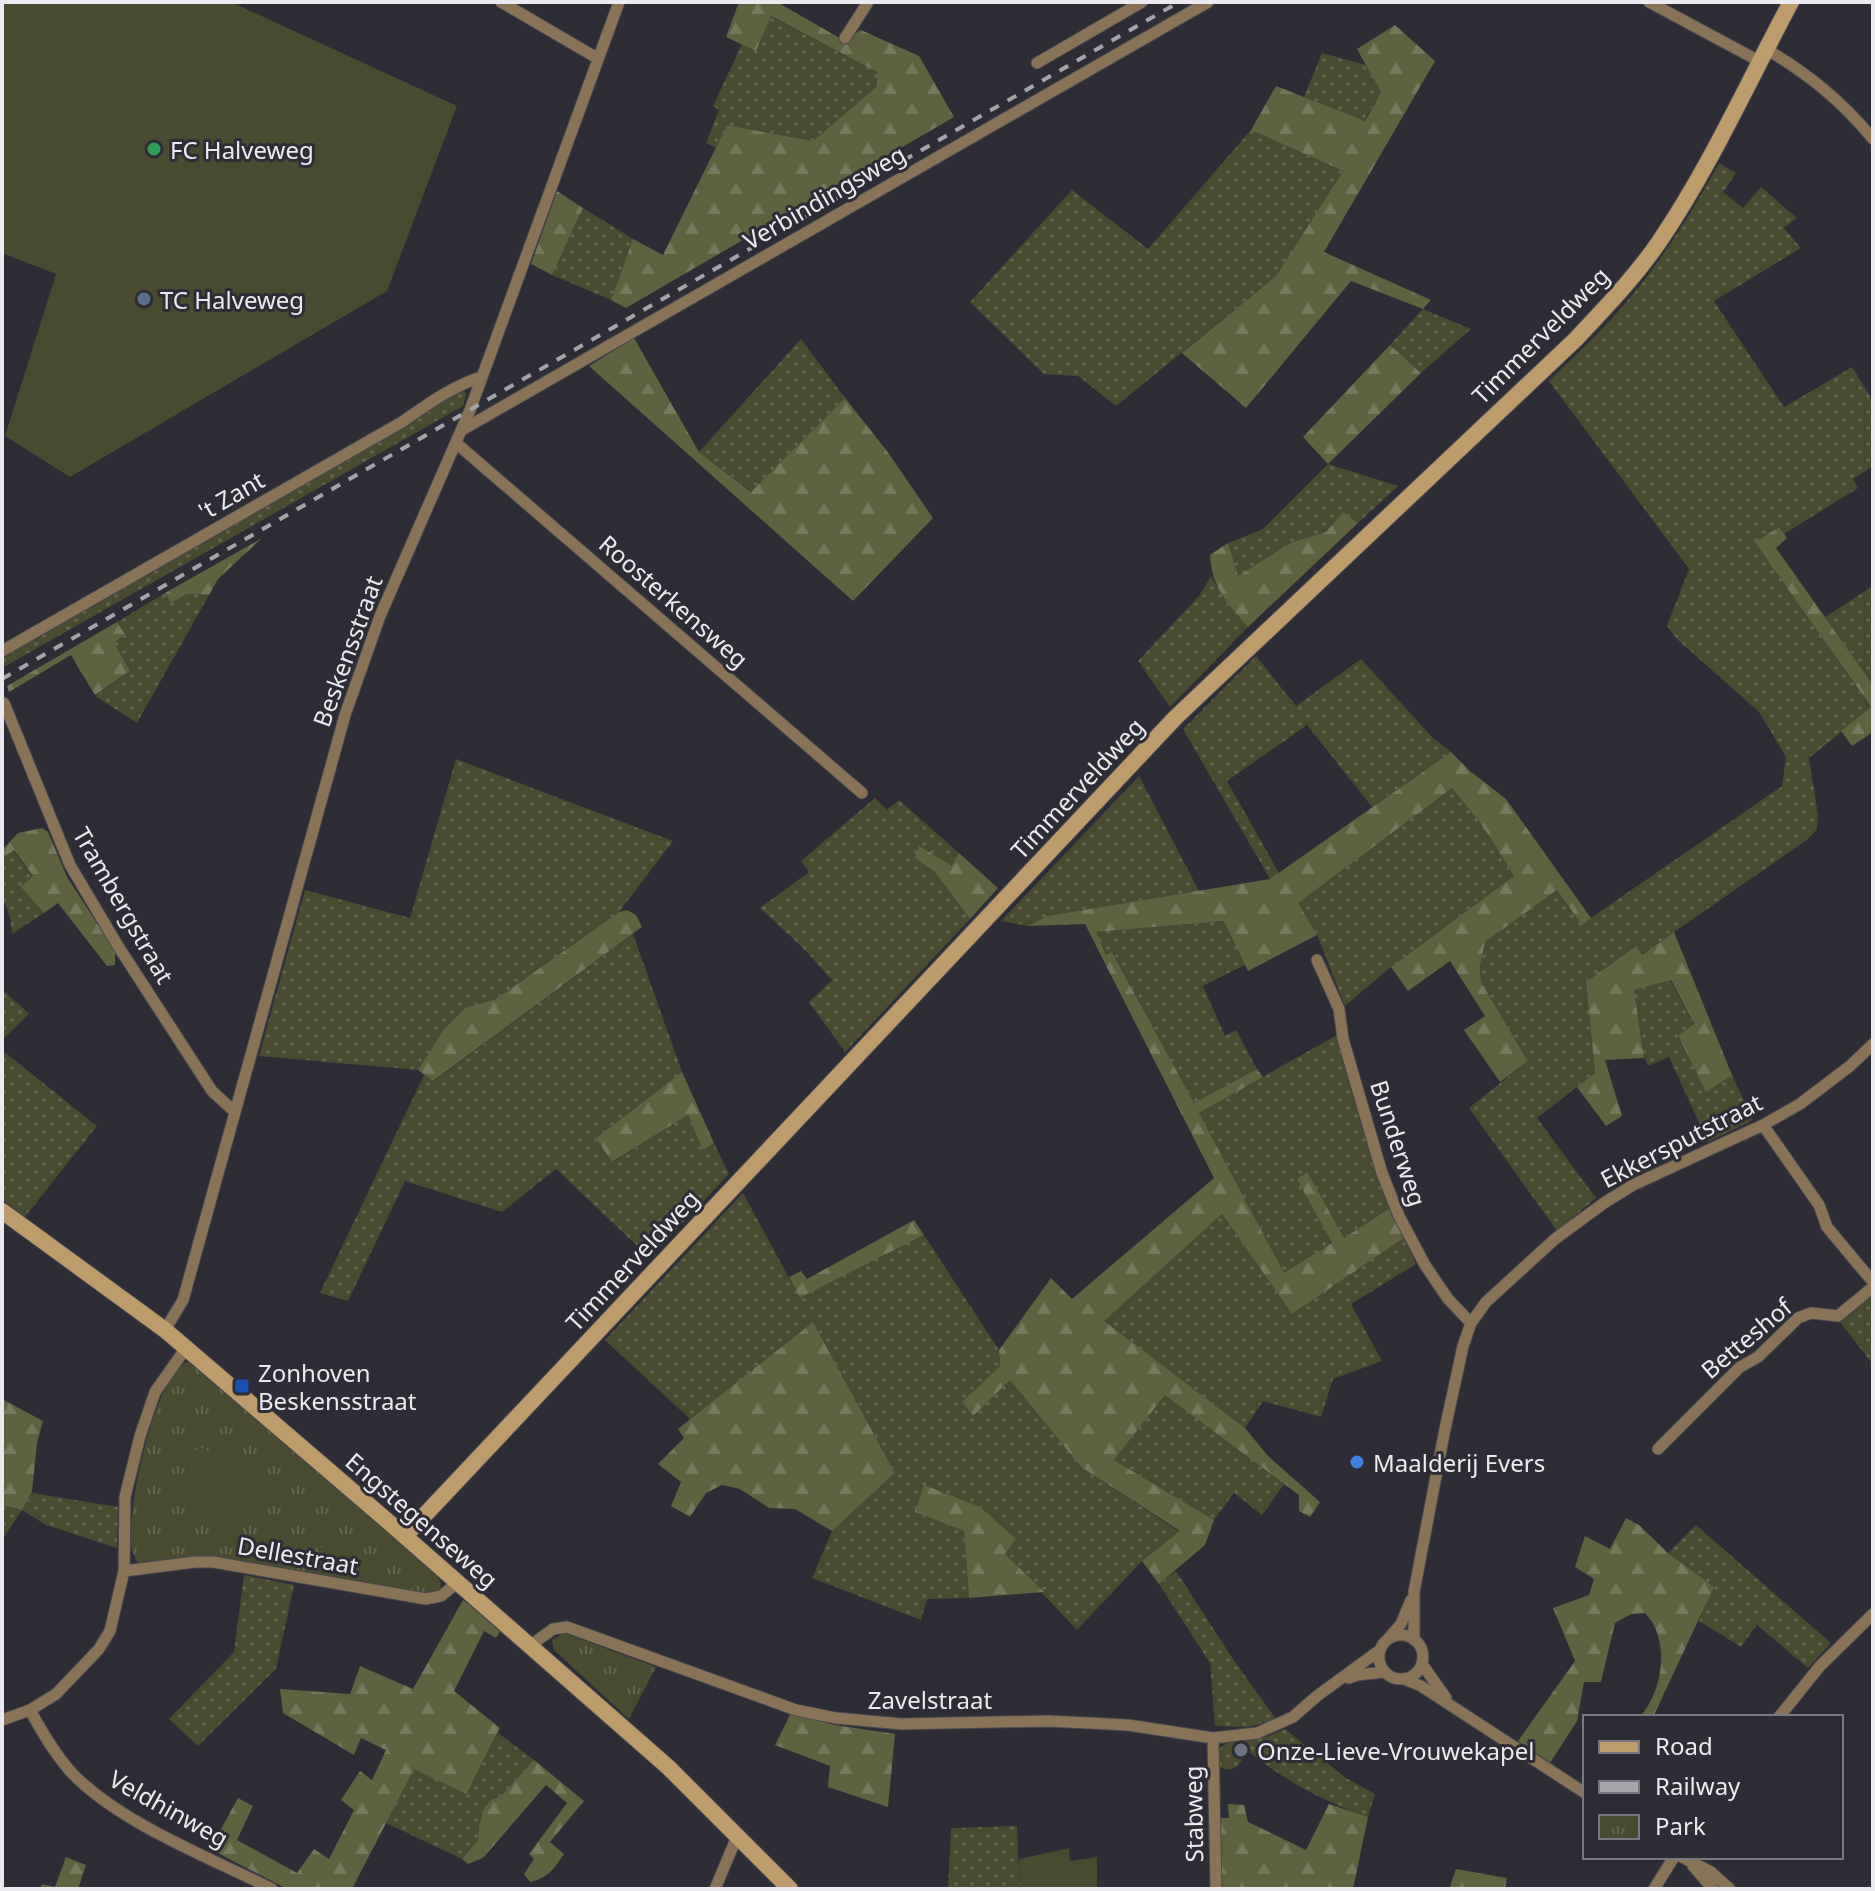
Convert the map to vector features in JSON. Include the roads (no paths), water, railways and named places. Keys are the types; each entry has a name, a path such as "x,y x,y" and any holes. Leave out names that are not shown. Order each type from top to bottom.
{"street":[{"path":"501,2 597,58"},
{"name":"Beskensstraat","path":"165,1330 183,1300 363,657 462,431 619,2"},
{"path":"845,38 868,2"},
{"path":"1037,63 1142,2"},
{"name":"Verbindingsweg","path":"462,431 1208,2"},
{"path":"1649,2 1817,81 1855,116 1873,139"},
{"name":"Timmerveldweg","path":"405,1536 1176,717 1576,339 1615,298 1673,220 1791,2"},
{"name":"'t Zant","path":"2,651 402,422 435,398 462,383 481,377"},
{"name":"Roosterkensweg","path":"456,443 862,793"},
{"name":"Trambergstraat","path":"4,703 58,837 89,899 212,1091 235,1112"},
{"name":"Bunderweg","path":"1317,960 1339,1009 1343,1039 1377,1158 1399,1216 1425,1265 1448,1299 1471,1323"},
{"name":"Ekkersputstraat","path":"1414,1640 1414,1592 1442,1443 1463,1346 1471,1323 1486,1302 1580,1219 1604,1203 1662,1171 1763,1125 1824,1088 1873,1044"},
{"name":"Betteshof","path":"1658,1449 1740,1367 1758,1357 1798,1318 1811,1313 1838,1316 1873,1284 1827,1227 1819,1205 1763,1125"},
{"name":"Engstegenseweg","path":"2,1211 165,1330 405,1536 668,1767 790,1889"},
{"path":"2,1720 30,1710 56,1694 99,1649 110,1631 124,1571 125,1497 140,1436 155,1392 186,1348"},
{"name":"Dellestraat","path":"124,1571 213,1562 426,1599 441,1596 458,1582"},
{"name":"Ekkersputstraat","path":"1388,1639 1401,1624 1414,1592"},
{"path":"1781,1715 1820,1666 1873,1614"},
{"name":"Zavelstraat","path":"531,1645 553,1629 567,1627 796,1710 870,1723 1048,1721 1128,1725 1213,1738 1257,1733 1293,1717 1380,1650 1388,1639"},
{"path":"1388,1639 1401,1635 1414,1640 1422,1650 1422,1664 1454,1708"},
{"path":"1380,1650 1379,1660 1385,1672 1397,1679 1413,1676 1422,1664"},
{"name":"Zavelstraat","path":"1333,1685 1357,1675 1385,1672"},
{"path":"1404,1679 1583,1792"},
{"name":"Veldhinweg","path":"30,1710 52,1749 93,1792 152,1828 272,1889"},
{"name":"Stabweg","path":"1213,1738 1216,1889"},
{"path":"715,1889 738,1834"},
{"path":"1654,1889 1673,1859"},
{"path":"1686,1860 1713,1889"},
{"path":"1686,1860 1711,1872 1730,1889"}],"railway":[{"path":"2,679 1179,2"}],"place":[{"name":"FC Halveweg","path":"154,149"},
{"name":"TC Halveweg","path":"144,299"},
{"name":"Zonhoven Beskensstraat","path":"242,1386"},
{"name":"Maalderij Evers","path":"1357,1462"},
{"name":"Onze-Lieve-Vrouwekapel","path":"1241,1750"}]}
